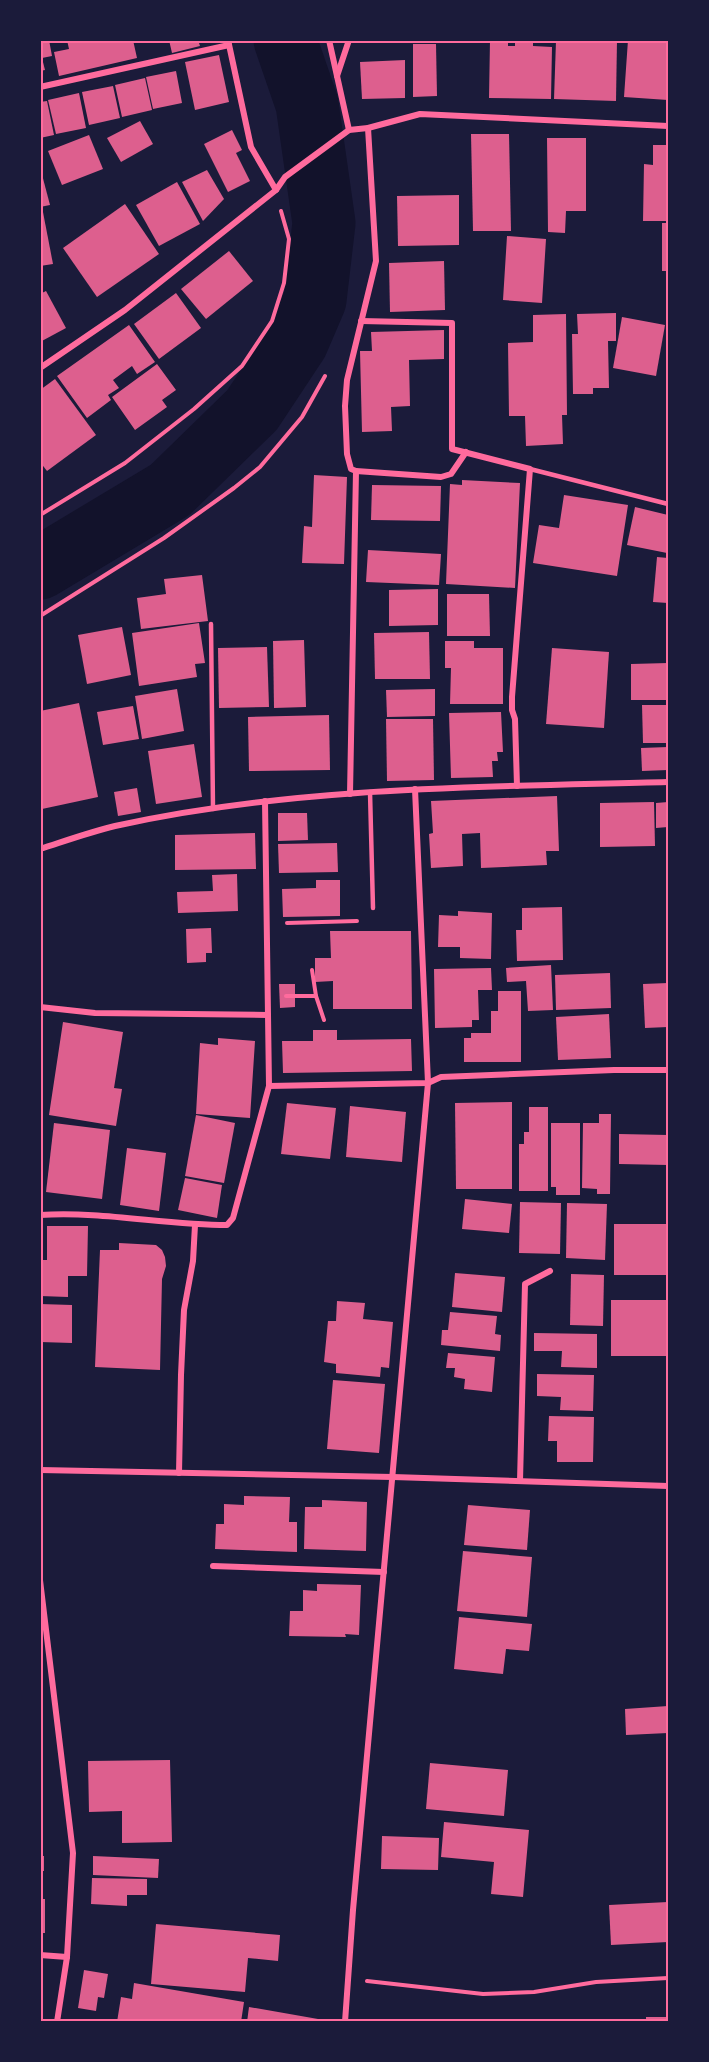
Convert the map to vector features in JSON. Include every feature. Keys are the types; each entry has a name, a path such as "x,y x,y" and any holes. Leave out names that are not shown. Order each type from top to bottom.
{"street":[{"path":"329,40 349,130"},
{"path":"337,76 348,40"},
{"path":"40,87 228,43 251,147 276,190"},
{"path":"40,368 125,310 276,190 285,177 340,139 349,130 368,128 420,114 669,126"},
{"path":"368,128 376,261 347,380 345,406 347,454 351,469 441,477 451,474 465,452"},
{"path":"361,321 452,322 452,449 530,469 512,697 517,786"},
{"path":"350,794 356,471"},
{"path":"40,849 113,826 265,801 415,789 669,782"},
{"path":"345,2022 353,1910 428,1083 415,789"},
{"path":"40,1215 71,1214 195,1225 227,1225 233,1218 269,1086 265,801"},
{"path":"40,1007 95,1013 268,1014"},
{"path":"269,1086 428,1083 441,1077 669,1070"},
{"path":"179,1473 184,1310 193,1261 195,1225"},
{"path":"520,1481 525,1284 550,1271"},
{"path":"40,1470 393,1477 669,1486"},
{"path":"213,1566 384,1572"},
{"path":"40,1580 73,1853 67,1957 57,2022"},
{"path":"40,1955 67,1957"}],"lane":[{"path":"530,469 669,504"},
{"path":"211,624 213,808"},
{"path":"370,792 373,908"}],"path":[{"path":"40,515 125,464 194,409 242,366 272,321 284,283 289,239 276,190"},
{"path":"40,616 164,538 260,467 302,417 325,377 328,367"},
{"path":"266,924 362,921"},
{"path":"312,970 316,996 324,1020"},
{"path":"268,995 316,996"},
{"path":"348,1979 483,1994 534,1992 596,1982 669,1978"}],"building":[{"path":"40,40 49,40 52,56 42,58 45,70 40,71"},
{"path":"67,40 133,40 137,58 59,76 54,52 69,49"},
{"path":"169,40 198,40 200,46 172,53"},
{"path":"490,40 508,40 508,46 515,46 515,40 533,40 533,46 552,47 551,99 489,98"},
{"path":"617,40 616,101 554,99 556,41"},
{"path":"628,40 659,40 659,43 668,43 668,100 624,97"},
{"path":"413,44 436,44 437,96 413,97"},
{"path":"219,55 229,102 195,110 185,62"},
{"path":"405,60 405,98 362,99 360,62"},
{"path":"176,71 182,103 153,109 146,77"},
{"path":"145,78 152,110 122,117 115,85"},
{"path":"113,86 120,118 89,125 82,92"},
{"path":"79,93 86,128 56,134 48,100"},
{"path":"47,101 54,135 40,138 40,102"},
{"path":"140,121 153,144 121,162 107,138"},
{"path":"232,130 242,150 236,153 250,181 228,192 204,144"},
{"path":"471,134 509,134 511,231 473,231"},
{"path":"89,135 103,169 62,185 48,151"},
{"path":"547,138 586,138 586,211 566,211 565,233 548,232"},
{"path":"653,145 668,145 668,221 643,221 644,164 653,165"},
{"path":"40,167 50,205 40,207"},
{"path":"207,170 224,199 203,221 182,182"},
{"path":"177,182 200,224 159,246 136,205"},
{"path":"459,195 459,245 398,246 397,196"},
{"path":"125,204 159,254 97,297 63,248"},
{"path":"42,207 53,264 40,266 40,208"},
{"path":"662,223 668,223 668,271 662,271"},
{"path":"507,236 546,239 542,303 503,300"},
{"path":"229,251 253,281 206,319 181,289"},
{"path":"444,261 445,310 390,312 389,263"},
{"path":"46,291 66,328 40,342 40,294"},
{"path":"176,293 201,328 159,359 134,324"},
{"path":"616,313 616,341 608,341 609,388 593,388 593,394 573,394 572,334 578,334 577,314"},
{"path":"566,314 567,415 562,415 563,444 526,446 525,416 509,416 508,343 533,342 533,315"},
{"path":"622,317 665,325 656,376 613,368"},
{"path":"129,325 155,362 137,374 132,366 113,380 119,388 108,395 111,400 87,418 57,376"},
{"path":"444,330 444,359 409,360 410,406 391,407 392,431 362,432 360,351 372,351 371,332"},
{"path":"157,364 176,390 162,400 167,407 135,430 112,397"},
{"path":"55,379 96,435 47,471 40,462 40,390"},
{"path":"314,475 347,477 344,564 302,563 304,526 312,527"},
{"path":"462,480 520,483 515,588 446,584 450,484 462,485"},
{"path":"372,485 441,486 440,521 371,520"},
{"path":"564,495 628,505 617,576 533,563 539,525 559,528"},
{"path":"635,507 668,515 667,553 627,545"},
{"path":"368,550 441,554 439,585 366,582"},
{"path":"657,557 668,558 668,603 653,602"},
{"path":"202,575 208,621 141,629 137,598 166,594 164,579"},
{"path":"438,589 438,625 389,626 389,590"},
{"path":"447,594 489,594 490,636 447,636"},
{"path":"199,623 205,663 195,664 197,677 139,686 132,633"},
{"path":"122,627 131,675 87,684 78,635"},
{"path":"429,632 430,679 375,679 374,633"},
{"path":"304,640 306,707 274,708 273,641"},
{"path":"445,641 474,641 474,648 503,648 503,704 450,704 451,668 445,668"},
{"path":"267,647 269,707 219,708 218,648"},
{"path":"552,648 609,652 604,728 546,724"},
{"path":"668,663 668,700 631,700 631,664"},
{"path":"177,689 184,731 142,739 135,696"},
{"path":"435,689 435,716 387,717 386,690"},
{"path":"79,703 98,797 42,809 40,801 40,711"},
{"path":"642,705 668,705 668,743 643,743"},
{"path":"133,706 139,739 103,745 97,712"},
{"path":"501,712 503,752 497,752 498,761 492,761 493,777 451,778 449,713"},
{"path":"329,715 330,770 249,771 248,717"},
{"path":"386,719 433,719 434,780 387,781"},
{"path":"194,744 202,797 156,804 148,751"},
{"path":"668,747 668,770 642,771 641,748"},
{"path":"137,788 141,812 118,816 114,792"},
{"path":"557,796 559,851 546,851 547,865 481,868 480,833 462,834 463,866 431,868 429,834 433,833 431,801"},
{"path":"654,802 655,846 600,847 600,803"},
{"path":"668,802 668,827 656,828 656,803"},
{"path":"278,813 307,813 308,840 278,841"},
{"path":"255,833 256,869 175,870 175,835"},
{"path":"337,843 338,872 279,873 278,844"},
{"path":"237,874 238,911 178,913 177,892 213,891 212,875"},
{"path":"316,880 340,880 340,916 283,917 282,889 316,888"},
{"path":"562,907 563,960 517,961 516,930 522,930 522,908"},
{"path":"458,911 492,913 491,959 460,958 460,947 438,947 439,915 458,916"},
{"path":"211,928 212,953 206,953 206,962 187,963 186,929"},
{"path":"330,931 411,931 412,1009 333,1009 333,981 315,982 315,958 331,958"},
{"path":"551,965 553,1010 528,1011 526,981 507,982 506,968"},
{"path":"491,968 492,990 478,990 479,1020 472,1020 472,1027 435,1028 434,969"},
{"path":"610,973 611,1008 556,1010 555,975"},
{"path":"668,983 668,1027 645,1028 643,984"},
{"path":"279,984 295,984 295,1007 280,1008"},
{"path":"498,991 521,991 521,1062 464,1062 464,1038 471,1038 471,1033 491,1033 491,1011 498,1011"},
{"path":"609,1014 611,1058 558,1060 556,1017"},
{"path":"63,1022 123,1032 114,1088 122,1089 116,1126 49,1115"},
{"path":"313,1030 337,1030 337,1040 411,1039 412,1071 283,1073 282,1041 313,1041"},
{"path":"218,1038 255,1041 250,1118 196,1114 200,1043 218,1045"},
{"path":"512,1102 512,1189 456,1189 455,1103"},
{"path":"287,1103 336,1108 330,1159 281,1154"},
{"path":"350,1106 406,1112 402,1162 346,1157"},
{"path":"529,1107 548,1107 548,1191 519,1191 519,1144 524,1144 524,1132 529,1132"},
{"path":"599,1114 611,1114 610,1194 597,1194 597,1189 582,1188 583,1123 599,1123"},
{"path":"196,1115 235,1123 224,1183 185,1176"},
{"path":"54,1123 110,1130 102,1199 46,1192"},
{"path":"551,1123 580,1123 580,1195 556,1195 556,1187 551,1187"},
{"path":"619,1134 668,1135 668,1165 619,1164"},
{"path":"127,1148 166,1153 159,1211 120,1205"},
{"path":"185,1178 222,1185 217,1218 178,1210"},
{"path":"465,1199 512,1204 509,1233 462,1229"},
{"path":"520,1202 561,1203 560,1254 519,1253"},
{"path":"567,1203 607,1204 605,1260 566,1258"},
{"path":"614,1224 668,1224 668,1275 614,1275"},
{"path":"47,1226 88,1226 87,1276 68,1276 68,1297 40,1296 40,1260 47,1260"},
{"path":"119,1243 156,1245 165,1257 166,1266 162,1279 160,1370 95,1367 100,1250 119,1250"},
{"path":"455,1273 505,1277 502,1312 452,1307"},
{"path":"571,1274 604,1275 603,1326 570,1325"},
{"path":"611,1300 668,1300 668,1356 611,1356"},
{"path":"337,1301 365,1303 363,1319 393,1322 389,1368 381,1367 380,1377 336,1373 336,1364 324,1362 328,1321 336,1321"},
{"path":"40,1304 72,1305 72,1343 40,1342"},
{"path":"450,1312 497,1316 495,1334 501,1335 500,1351 441,1345 442,1330 448,1330"},
{"path":"534,1333 597,1334 597,1368 561,1367 562,1351 534,1351"},
{"path":"448,1353 495,1357 492,1392 464,1389 465,1379 454,1377 455,1368 446,1368"},
{"path":"537,1374 594,1375 593,1411 560,1410 561,1397 537,1396"},
{"path":"333,1380 385,1384 379,1453 327,1449"},
{"path":"549,1416 594,1417 593,1462 557,1462 557,1441 548,1441"},
{"path":"244,1496 290,1497 289,1522 297,1522 297,1552 215,1549 216,1524 224,1524 224,1504 244,1505"},
{"path":"322,1500 367,1502 366,1551 304,1549 305,1507 322,1507"},
{"path":"468,1505 530,1510 527,1550 464,1545"},
{"path":"463,1551 532,1557 527,1617 457,1611"},
{"path":"317,1584 361,1585 359,1635 345,1634 346,1637 289,1636 290,1611 303,1611 303,1590 317,1591"},
{"path":"459,1617 532,1624 529,1651 506,1649 503,1674 454,1669"},
{"path":"668,1706 668,1733 626,1735 625,1709"},
{"path":"170,1760 172,1842 122,1843 122,1811 89,1812 88,1761"},
{"path":"430,1763 508,1770 504,1816 426,1809"},
{"path":"444,1822 529,1830 523,1897 491,1894 494,1862 441,1857"},
{"path":"382,1836 439,1838 438,1870 381,1869"},
{"path":"40,1856 44,1856 44,1871 40,1871"},
{"path":"93,1856 159,1859 158,1878 93,1875"},
{"path":"92,1878 147,1879 147,1895 127,1895 127,1906 91,1904"},
{"path":"40,1899 45,1899 45,1933 40,1933"},
{"path":"668,1902 668,1942 611,1945 609,1905"},
{"path":"156,1924 280,1935 278,1961 248,1958 245,1992 151,1984"},
{"path":"84,1970 108,1974 104,1998 98,1997 96,2011 78,2008"},
{"path":"134,1983 244,2002 241,2022 117,2022 121,1997 132,1999"},
{"path":"249,2007 318,2019 318,2022 247,2022"},
{"path":"646,2017 668,2017 668,2022 646,2022"}],"waterway":[{"path":"40,568 170,490 252,410 297,342 315,300 324,223 307,104 285,40"}]}
